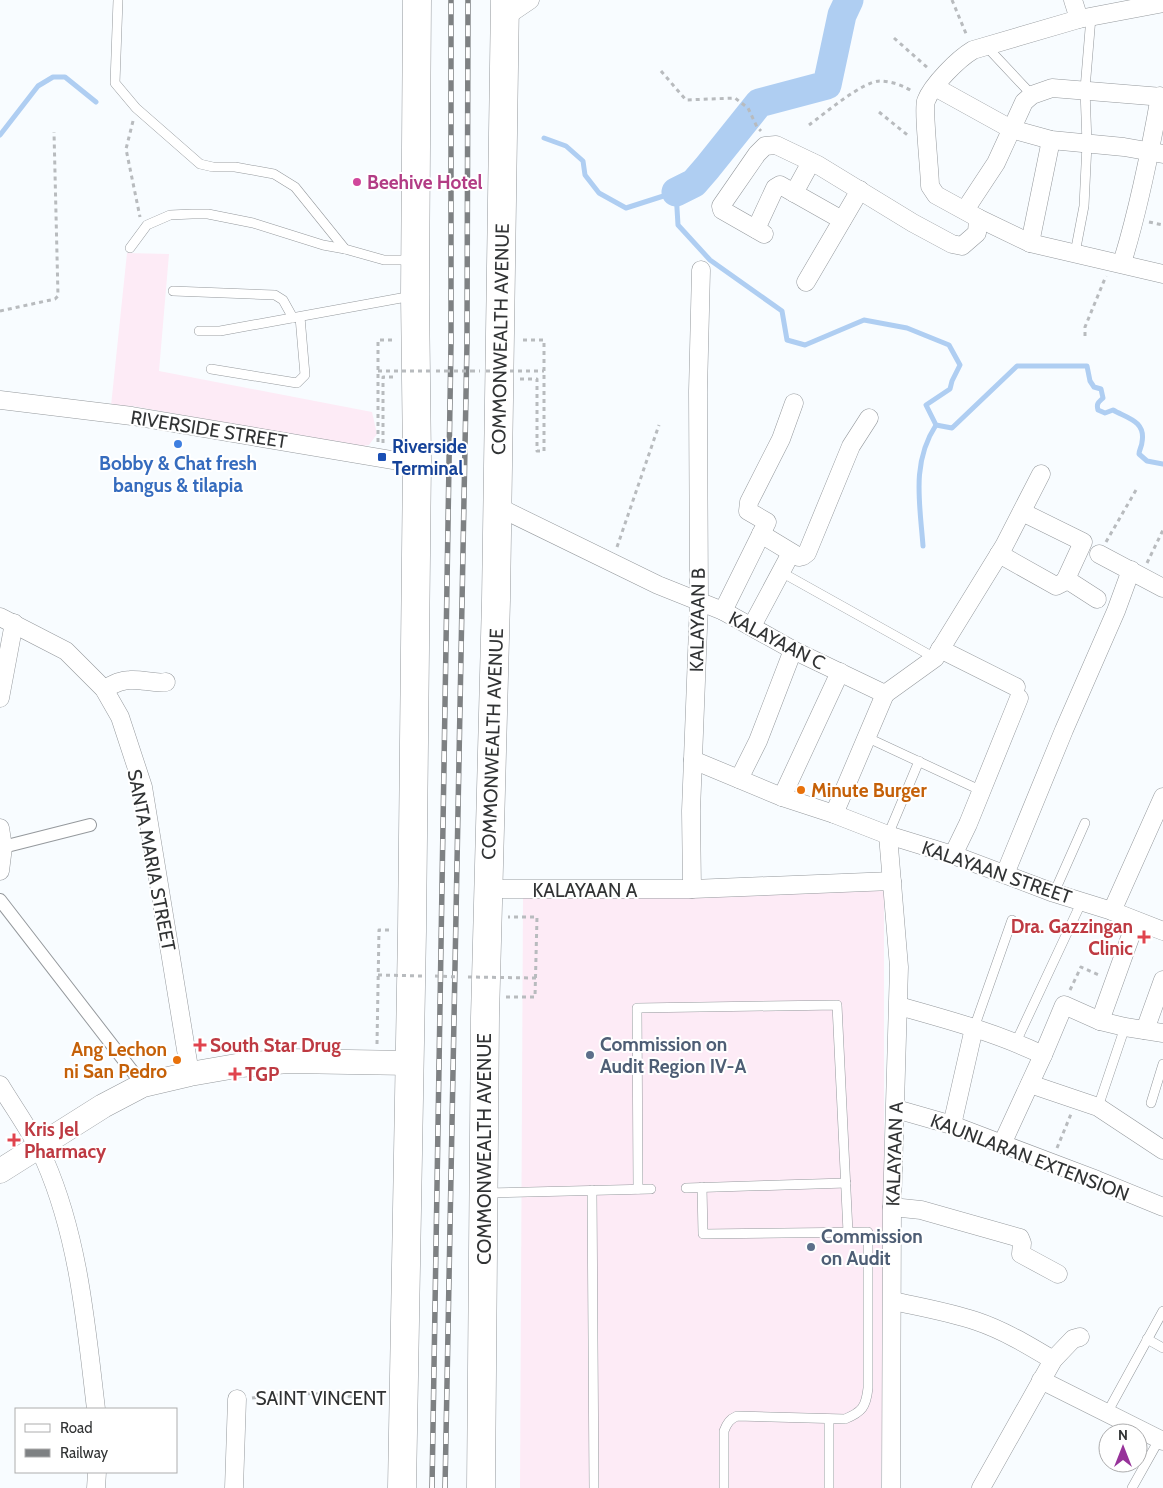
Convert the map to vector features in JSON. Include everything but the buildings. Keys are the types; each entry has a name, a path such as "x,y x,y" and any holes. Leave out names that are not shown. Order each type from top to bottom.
{"main road":[{"path":"402,1488 410,1063 417,461 415,260 417,0"},
{"name":"COMMONWEALTH AVENUE","path":"481,1488 483,1193 477,986 487,916 488,889 496,600 505,8"},
{"path":"0,1170 103,1106 144,1086 190,1074 242,1065 288,1061 410,1063"}],"street":[{"path":"505,8 530,0"},
{"path":"1073,0 1085,18"},
{"path":"1163,3 1085,18 979,48 965,55 938,83 925,103 932,190 936,195 1030,243 1163,274"},
{"path":"938,83 1011,129 1051,140 1157,152"},
{"path":"842,220 780,185 777,186 760,232 722,210 721,206 757,154 765,146 776,145 811,162 913,223 956,245 962,246 977,233 971,214 1024,102 1032,95 1052,88 1162,96 1157,152 1135,219 1117,262"},
{"path":"1030,243 1051,140"},
{"path":"794,193 811,162"},
{"path":"806,282 860,190"},
{"name":"KALAYAAN B","path":"692,889 690,811 699,602 698,391 701,270"},
{"name":"RIVERSIDE STREET","path":"0,400 132,416 392,460 417,461"},
{"path":"723,612 766,522 748,511 749,502 781,439 794,404"},
{"path":"761,534 791,554 799,557 806,553 852,446 869,418"},
{"path":"834,814 885,694 938,654 999,554 1041,474"},
{"name":"KALAYAAN C","path":"496,506 752,626 793,650 885,694"},
{"path":"999,554 1056,586 1060,585 1066,578 1083,542 1022,512"},
{"path":"752,626 791,554"},
{"path":"1099,554 1163,588"},
{"path":"1005,874 1064,730 1116,611 1136,573"},
{"path":"1066,578 1097,599"},
{"path":"0,698 7,620"},
{"name":"SANTA MARIA STREET","path":"7,620 66,651 104,689 120,717 143,787 190,1074"},
{"path":"739,779 758,741 793,650"},
{"path":"938,654 1017,693 982,791 953,855"},
{"path":"782,797 840,672"},
{"path":"104,689 118,682 131,680 151,683 166,682"},
{"path":"693,760 782,797 834,814 888,835"},
{"path":"1112,911 1163,797"},
{"path":"2,847 90,825"},
{"path":"0,828 2,847 0,872"},
{"name":"KALAYAAN A","path":"888,835 900,967 892,1207 891,1488"},
{"name":"KALAYAAN STREET","path":"888,835 953,855 1163,931"},
{"name":"KALAYAAN A","path":"488,889 692,889 892,881"},
{"path":"0,900 144,1086"},
{"path":"1100,1021 1136,921"},
{"path":"1145,1030 1163,980"},
{"path":"1002,1144 1064,1005 1100,1021 1125,1028 1163,1032"},
{"path":"900,1006 1016,1042 1043,1055"},
{"path":"952,1125 974,1028"},
{"path":"1030,1084 1098,1107 1163,1150"},
{"path":"0,1086 38,1146 52,1179 70,1232 84,1311 96,1408"},
{"name":"KAUNLARAN EXTENSION","path":"896,1109 952,1125 1155,1204"},
{"path":"1155,1204 1163,1192"},
{"path":"892,1207 921,1210 1020,1238 1022,1243 1021,1254 1058,1274"},
{"path":"892,1301 977,1322 1021,1341 1053,1360"},
{"path":"981,1488 1053,1360 1073,1339 1080,1337"},
{"path":"1041,1380 1107,1413 1162,1437"},
{"name":"SAINT VINCENT","path":"234,1488 237,1400"},
{"path":"96,1488 97,1473"}],"lane":[{"path":"118,0 116,83 136,108 200,164 213,168 235,168 274,174 295,187 345,249"},
{"path":"1075,253 1084,206 1087,144 1085,18"},
{"path":"979,48 1032,95"},
{"path":"130,248 147,225 170,216 208,214 268,227 323,245 384,260 415,260"},
{"path":"173,291 275,295 283,300 296,317 305,375 297,383 211,370"},
{"path":"199,332 220,331 415,295"},
{"path":"781,572 938,654"},
{"path":"866,737 982,791"},
{"path":"888,835 919,762"},
{"path":"1054,893 1085,823"},
{"path":"1016,1042 1082,901"},
{"path":"974,1028 1012,920"},
{"path":"638,1189 637,1008 837,1005 848,1232"},
{"path":"1098,1107 1125,1028"},
{"path":"1151,1103 1163,1064"},
{"path":"686,1188 846,1183"},
{"path":"702,1187 703,1234 868,1232 868,1388 866,1402 857,1414 845,1419 737,1416 731,1418 724,1430 724,1488"},
{"path":"483,1193 651,1188"},
{"path":"592,1190 594,1488"},
{"path":"1107,1413 1163,1311"},
{"path":"1147,1339 1163,1348"},
{"path":"829,1419 829,1488"},
{"path":"1132,1488 1162,1437"}],"path":[{"path":"952,0 979,48"},
{"path":"894,38 938,83"},
{"path":"660,71 686,100 735,98 748,108 757,127"},
{"path":"809,125 862,87 879,81 906,87 925,103"},
{"path":"136,108 126,149 139,216 147,225"},
{"path":"879,112 929,152"},
{"path":"0,311 55,299 58,296 54,132"},
{"path":"1085,336 1085,327 1117,262"},
{"path":"378,340 378,443 383,443 383,377"},
{"path":"537,379 537,451 544,451 544,340"},
{"path":"378,371 471,371"},
{"path":"486,371 544,371"},
{"path":"612,562 659,425"},
{"path":"1099,554 1136,490"},
{"path":"1136,573 1163,530"},
{"path":"477,986 535,997 537,917 487,916"},
{"path":"376,1062 379,930"},
{"path":"1064,1005 1081,967 1113,982"},
{"path":"378,975 423,976"},
{"path":"435,976 458,977"},
{"path":"477,986 536,978"},
{"path":"1051,1163 1076,1099"},
{"name":"SAINT VINCENT","path":"237,1400 282,1394 318,1394 356,1398 403,1398"}],"shaded area":[{"path":"127,253 169,254 159,371 372,412 377,434 369,445 358,447 132,406 111,406"},
{"name":"Commission on Audit","path":"884,890 884,1310 881,1488 520,1488 523,898"}],"waterway":[{"path":"676,192 694,183 759,103 827,85 842,15 849,0"},
{"path":"0,135 38,86 53,77 65,77 96,102"},
{"path":"544,138 566,146 583,161 585,175 599,193 626,208 676,192 678,225 710,260 782,311 787,340 805,345 864,320 907,328 949,345 960,365 950,389 926,405 936,425 952,428 1017,366 1087,366 1090,381 1094,387 1101,389 1103,398 1098,404 1098,410 1105,413 1113,410 1134,421 1141,429 1142,435 1139,454 1147,461 1163,464"},
{"path":"923,546 919,499 920,469 928,439 936,425"}],"railway":[{"path":"432,1488 451,343 451,0"},
{"path":"445,1488 467,343 468,0"}],"place":[{"name":"Beehive Hotel","path":"357,182"},
{"name":"Bobby & Chat fresh bangus & tilapia","path":"178,444"},
{"name":"Riverside Terminal","path":"382,457"},
{"name":"Minute Burger","path":"801,790"},
{"name":"Dra. Gazzingan Clinic","path":"1144,937"},
{"name":"South Star Drug","path":"200,1045"},
{"name":"Commission on Audit Region IV-A","path":"590,1055"},
{"name":"Ang Lechon ni San Pedro","path":"177,1060"},
{"name":"TGP","path":"235,1074"},
{"name":"Kris Jel Pharmacy","path":"14,1140"},
{"name":"Commission on Audit","path":"811,1247"}]}
